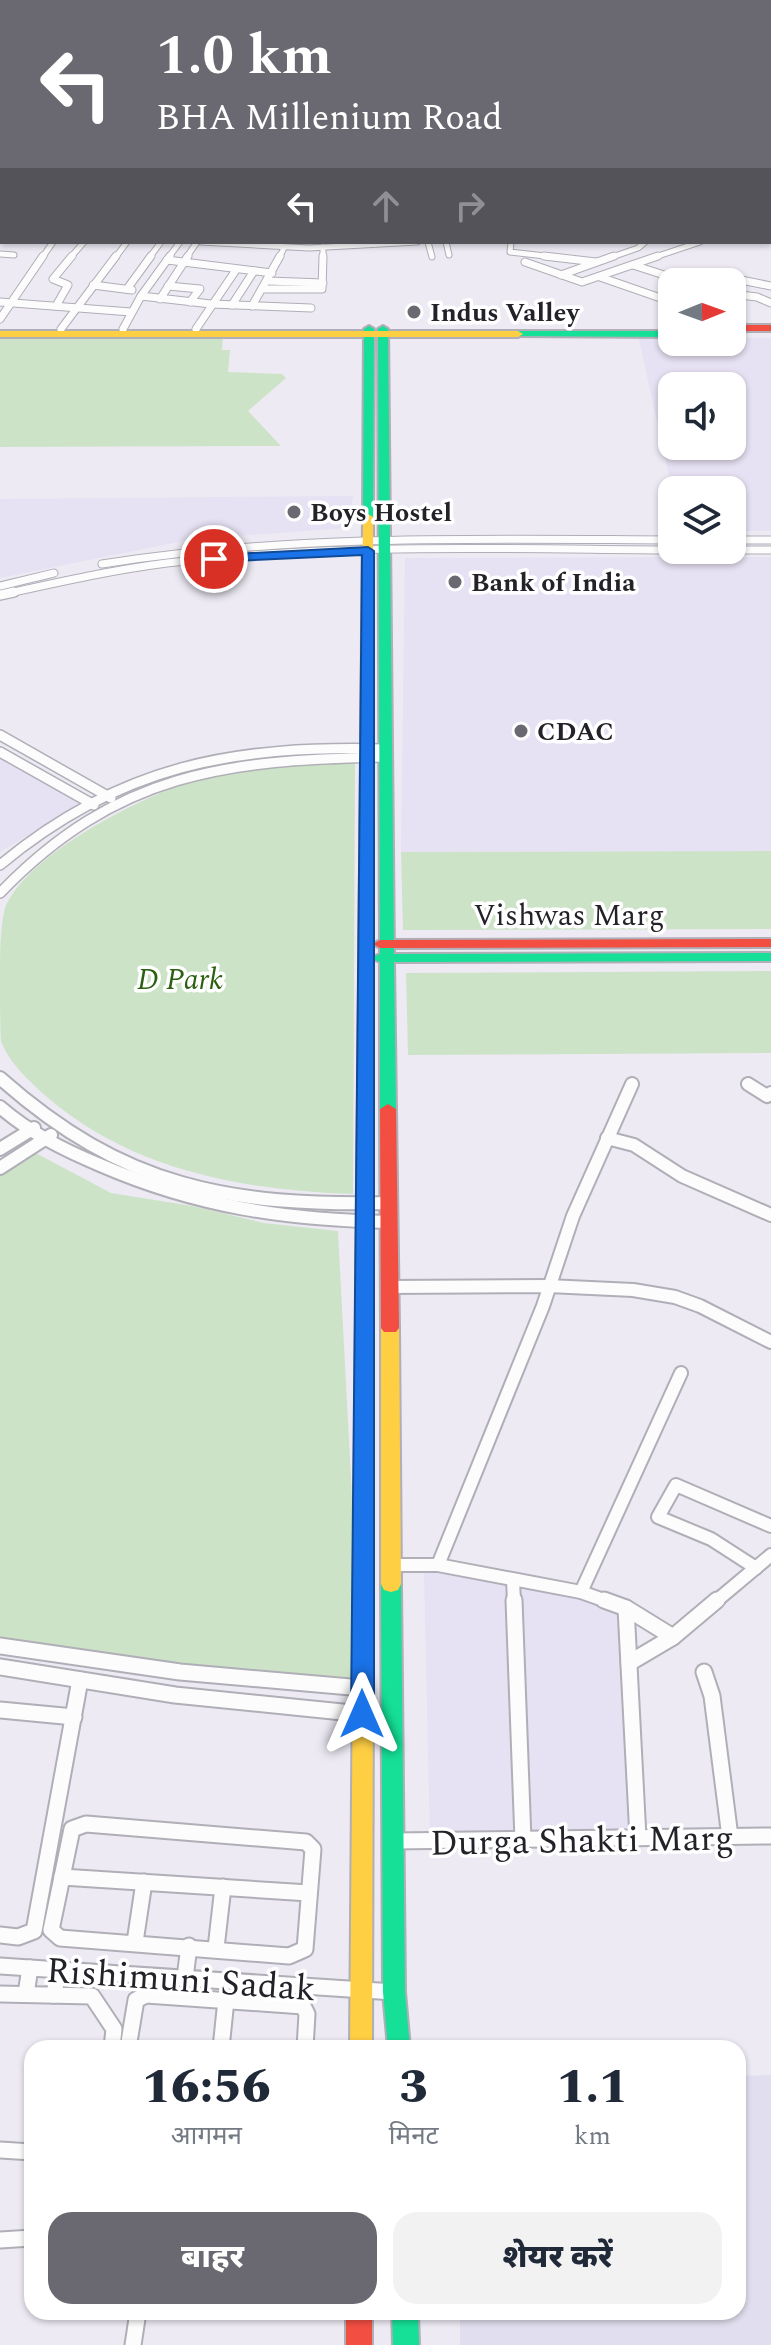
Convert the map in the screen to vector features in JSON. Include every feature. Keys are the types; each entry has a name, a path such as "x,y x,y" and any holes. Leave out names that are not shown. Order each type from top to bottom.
{"street":[{"path":"0,323 10,303 52,244"},
{"path":"56,306 68,285 53,279 82,244"},
{"path":"61,329 125,244"},
{"path":"127,289 160,244"},
{"path":"123,329 131,312 179,244"},
{"path":"160,299 198,244"},
{"path":"239,244 323,247 382,244"},
{"path":"429,244 432,257"},
{"path":"446,244 449,255"},
{"path":"511,244 510,252 514,253 596,262"},
{"path":"561,275 641,244"},
{"path":"525,262 582,282 694,244"},
{"path":"254,303 272,273 279,246"},
{"path":"264,289 322,289 323,247"},
{"path":"0,254 14,255"},
{"path":"621,254 642,261"},
{"path":"167,260 272,273"},
{"path":"632,265 658,273"},
{"path":"196,329 236,270"},
{"path":"232,305 254,271"},
{"path":"600,277 658,297"},
{"path":"268,281 323,283"},
{"path":"746,281 771,286"},
{"path":"93,285 127,289 160,299 211,304 318,301"},
{"path":"168,286 200,289 190,302"},
{"path":"746,296 771,303"},
{"path":"0,302 131,312"},
{"path":"254,303 311,308"},
{"path":"0,323 61,329 658,331"},
{"path":"0,323 376,332"},
{"path":"746,331 771,331"},
{"path":"361,2040 367,753 376,546 376,332"},
{"path":"0,586 98,565 194,551 658,540"},
{"path":"746,540 771,540"},
{"path":"376,546 386,753 394,1992 398,2040"},
{"path":"0,595 114,570 189,560 376,546 658,550"},
{"path":"746,550 771,550"},
{"path":"0,735 121,804"},
{"path":"0,865 40,832 91,803 181,767 225,756 269,750 386,753"},
{"path":"0,752 105,811"},
{"path":"0,893 45,850 77,825 189,777 242,765 367,753"},
{"name":"Vishwas Marg","path":"387,951 771,943"},
{"name":"Vishwas Marg","path":"366,951 771,957"},
{"path":"0,1078 61,1127 167,1179 209,1192 272,1200 390,1203"},
{"path":"438,1565 543,1306 573,1216 632,1084"},
{"path":"748,1084 767,1096 771,1093"},
{"path":"0,1107 45,1139 117,1174 186,1200 268,1216 313,1221 391,1222"},
{"path":"0,1149 47,1118"},
{"path":"0,1168 61,1127"},
{"path":"607,1138 634,1145 682,1176 771,1215"},
{"path":"389,1287 548,1286 633,1290 675,1297 722,1314 771,1342"},
{"path":"581,1592 681,1373"},
{"path":"756,1568 711,1539 658,1517 676,1485 771,1526"},
{"path":"629,1663 673,1637 771,1555"},
{"path":"391,1565 438,1565 581,1592 626,1608 673,1637"},
{"path":"513,1580 523,1840"},
{"path":"626,1608 638,1838"},
{"path":"0,1646 180,1672 362,1688"},
{"path":"0,1667 175,1695 362,1714"},
{"path":"704,1672 712,1696 730,1837"},
{"path":"0,1935 18,1937 34,1931 80,1680"},
{"path":"0,1710 74,1717"},
{"path":"86,1824 306,1842 313,1849 309,1893 305,1949 289,1956 60,1938 51,1930 72,1829 86,1824"},
{"name":"Durga Shakti Marg","path":"393,1841 770,1834"},
{"path":"62,1877 309,1893"},
{"path":"135,1942 144,1882"},
{"path":"216,1948 223,1887"},
{"path":"185,1978 189,1946"},
{"name":"Rishimuni Sadak","path":"0,1966 394,1992"},
{"path":"26,1994 30,1968"},
{"path":"54,1995 58,1970"},
{"path":"0,1994 92,1996 114,2029 113,2040"},
{"path":"129,2040 136,2000 146,1995 303,2006 307,2014 305,2040"},
{"path":"222,2040 226,2000"},
{"path":"0,2150 24,2152"},
{"path":"0,2240 24,2238"},
{"path":"133,2345 137,2320"},
{"path":"359,2320 359,2345"},
{"path":"405,2320 406,2345"}],"shaded area":[{"path":"658,338 658,356 746,356 746,338 771,338 771,531 746,531 746,476 669,476 665,460 746,460 746,372 658,372 658,426 639,339"},
{"path":"353,496 348,528 193,539 0,578 0,499"},
{"path":"658,557 658,564 746,564 746,557 771,557 771,851 401,852 405,558"},
{"path":"0,758 81,804 0,852"},
{"path":"438,1565 626,1608 638,1838 430,1841 424,1569"},
{"path":"771,2075 771,2345 460,2345 460,2320 746,2320 746,2076"}],"green space":[{"path":"0,336 223,336 222,350 230,350 228,372 282,374 286,378 248,411 281,446 0,447"},
{"name":"D Park","path":"313,762 355,762 353,1194 271,1188 231,1181 191,1172 116,1143 80,1122 47,1097 15,1064 1,1041 3,916 17,888 36,868 116,814 171,789 252,768"},
{"path":"771,851 771,929 403,930 401,852"},
{"path":"771,971 771,1053 408,1055 406,973"},
{"path":"30,1150 111,1193 192,1206 264,1223 338,1231 362,1688 0,1643 0,1168"}],"traffic: fast":[{"path":"368,517 369,329"},
{"path":"383,329 388,1109"},
{"path":"518,334 658,334"},
{"path":"377,958 771,957"},
{"path":"363,1666 366,985"},
{"path":"391,1584 394,1992 398,2040"},
{"path":"405,2320 406,2345"}],"traffic: slow":[{"path":"0,334 518,334"},
{"path":"366,985 368,517"},
{"path":"390,1328 391,1584"},
{"path":"361,2040 363,1666"}],"traffic: jam":[{"path":"746,328 771,328"},
{"path":"380,944 771,943"},
{"path":"388,1109 390,1328"},
{"path":"359,2320 359,2345"}],"place":[{"name":"Indus Valley","path":"414,312"},
{"name":"Boys Hostel","path":"294,512"},
{"name":"Bank of India","path":"455,582"},
{"name":"CDAC","path":"521,731"}],"route":[{"path":"214,559 368,551 362,1714"}]}
